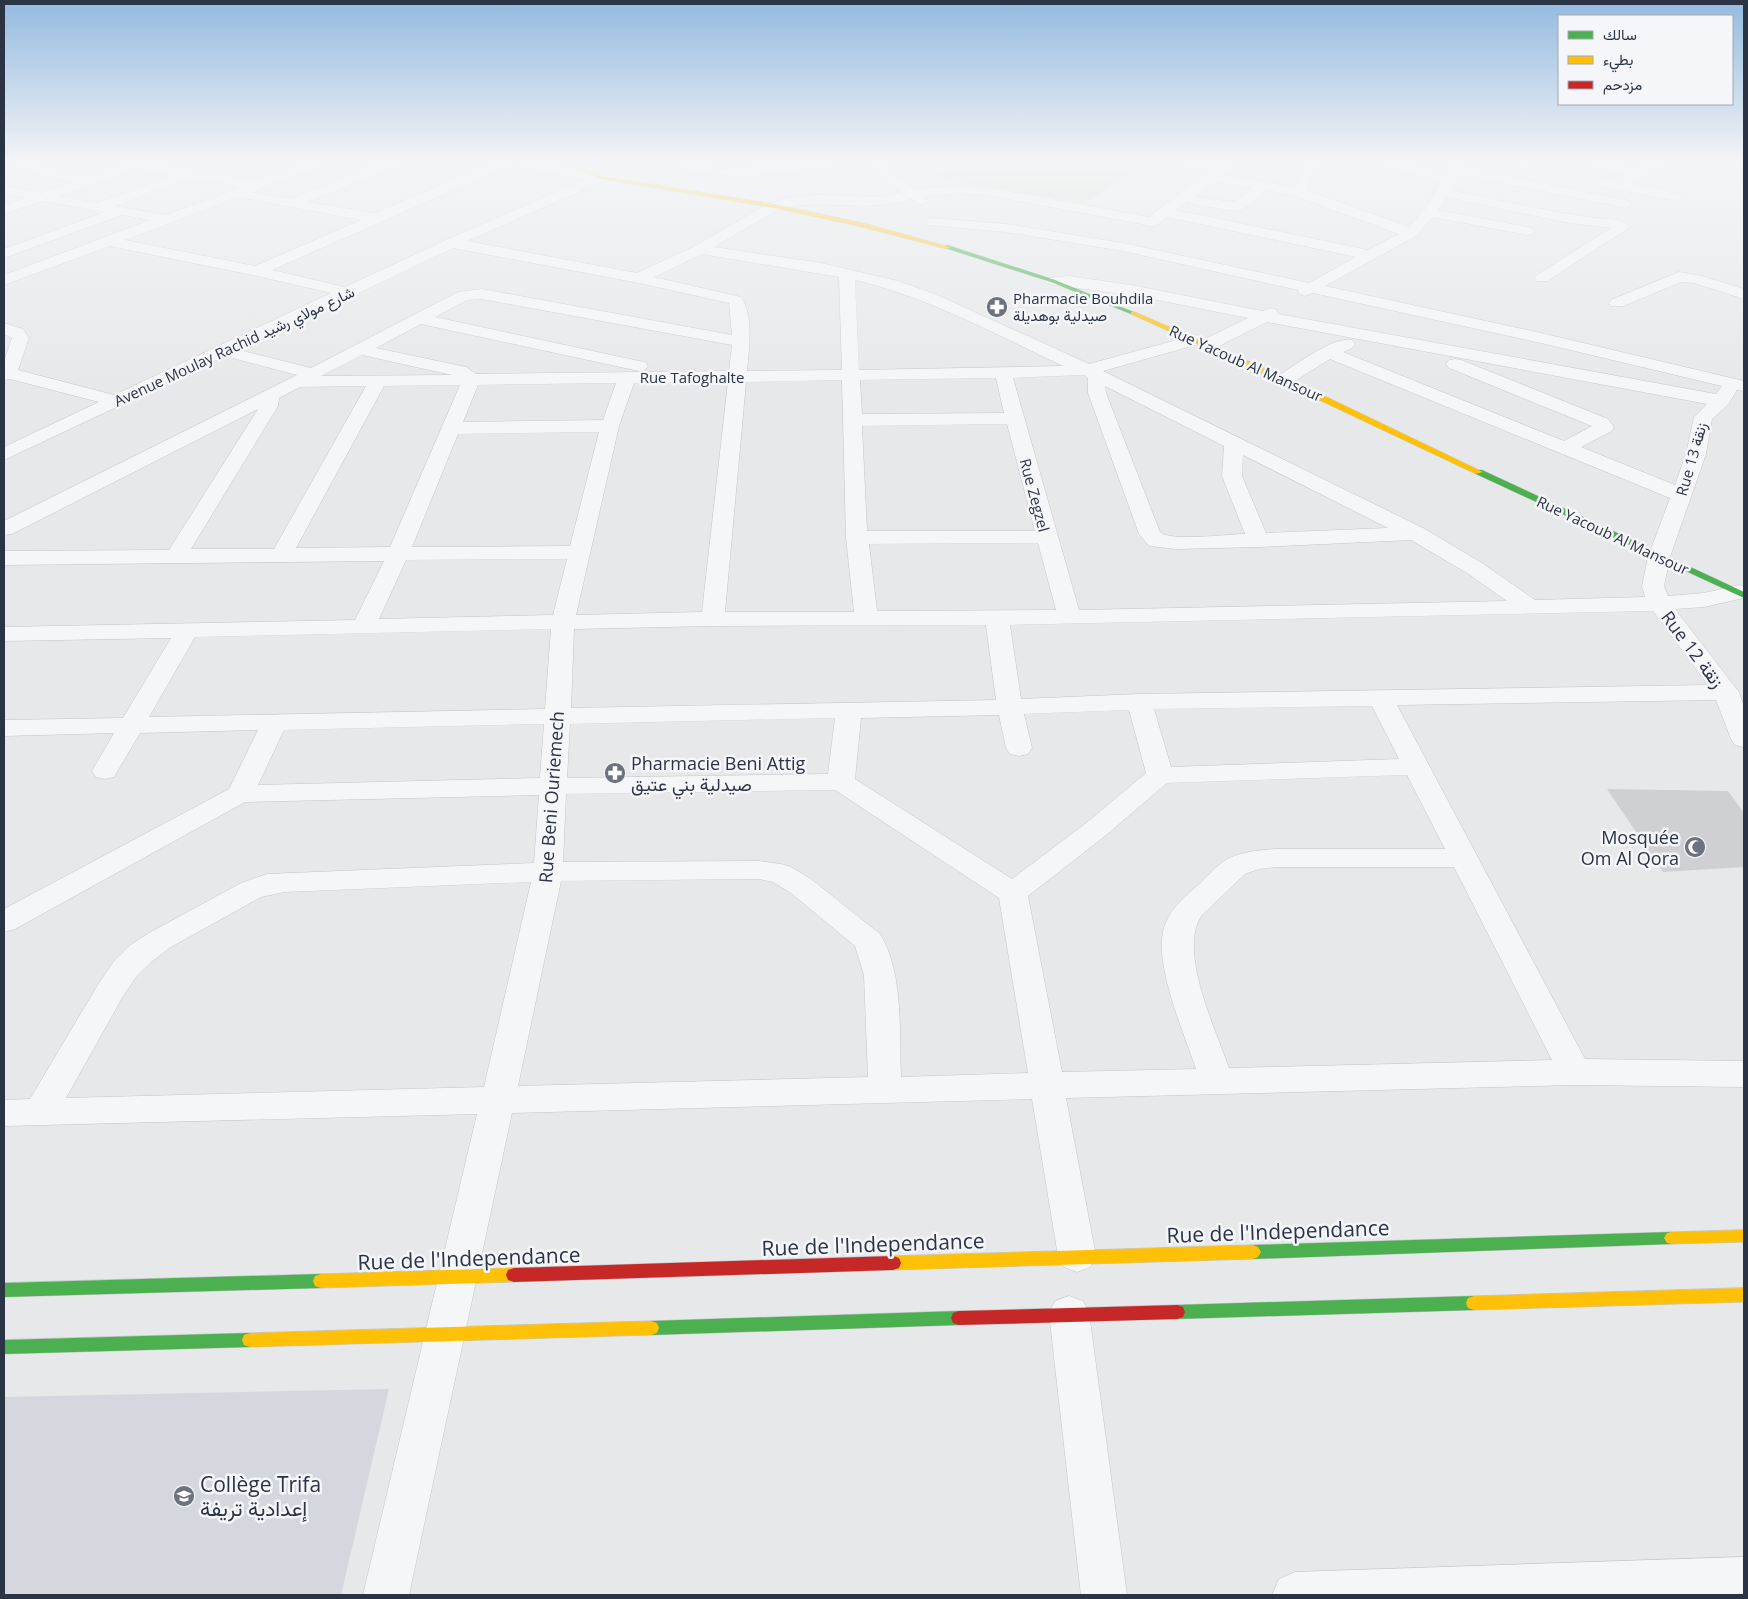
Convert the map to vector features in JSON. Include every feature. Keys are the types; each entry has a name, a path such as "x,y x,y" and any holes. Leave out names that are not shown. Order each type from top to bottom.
{"street":[{"path":"4,254 49,238"},
{"path":"4,280 118,238"},
{"path":"257,272 333,238"},
{"name":"Avenue Moulay Rachid شارع مولاي رشيد","path":"4,454 463,238"},
{"path":"639,278 700,249 718,238"},
{"path":"726,238 821,268"},
{"name":"Rue Yacoub Al Mansour","path":"913,238 1053,281 1106,301 1284,380 1659,557 1742,594"},
{"path":"1065,238 1123,247 1740,382"},
{"path":"1123,247 1134,238"},
{"path":"1283,238 1368,256"},
{"name":"Rue Tafoghalte","path":"304,377 377,382 627,377 1093,372 1201,343 1266,316 1403,238"},
{"path":"1542,278 1606,238"},
{"path":"109,241 349,292"},
{"path":"451,243 639,278 735,300 738,306 741,342 713,619"},
{"path":"700,249 821,268 892,284 929,297 1093,372 1415,533 1460,557 1491,577 1531,608"},
{"path":"847,274 857,538 866,619"},
{"path":"1617,303 1679,277 1696,279 1744,294"},
{"path":"1053,281 1094,284 1364,336 1722,401"},
{"path":"4,529 269,396 464,295 482,294 741,342"},
{"path":"418,318 689,377"},
{"path":"4,328 17,333 21,338 6,374 115,401"},
{"path":"1284,380 1329,352 1364,336"},
{"path":"1401,342 1602,423 1605,428 1564,448"},
{"path":"358,349 460,371 468,375 470,380 398,555 364,625"},
{"path":"224,351 304,377"},
{"path":"1329,352 1681,495"},
{"path":"1093,372 1097,393 1150,534 1158,541 1176,543 1259,541 1415,533"},
{"name":"Rue Zegzel","path":"1003,374 1046,536 1070,617"},
{"name":"Rue Beni Ouriemech","path":"386,1595 459,1277 548,872 563,622 610,426 627,377"},
{"path":"281,556 377,382"},
{"name":"Rue 13 زنقة","path":"1659,557 1696,454 1703,417 1740,382"},
{"path":"176,556 269,406 269,396"},
{"path":"853,420 1015,418"},
{"path":"451,428 610,426"},
{"path":"1234,442 1232,476 1259,541"},
{"path":"857,538 1046,536"},
{"path":"4,558 580,552"},
{"name":"Rue 12 زنقة","path":"1659,557 1653,586 1659,604 1726,692 1744,739"},
{"path":"4,634 713,619 996,618 1531,608 1659,604 1742,594"},
{"path":"996,618 1010,707 1019,748"},
{"path":"105,771 187,630"},
{"path":"4,728 1010,707 1139,702 1726,692"},
{"path":"1380,699 1575,1072"},
{"path":"1139,702 1160,775"},
{"path":"841,782 849,710"},
{"path":"240,794 275,722"},
{"path":"1013,892 1095,830 1160,775 1416,767"},
{"path":"4,922 240,794 553,786 841,782 1013,892 1077,1256"},
{"path":"1217,1081 1179,970 1177,941 1181,922 1191,908 1235,868 1256,860 1276,858 1463,858"},
{"path":"40,1112 110,991 125,969 140,954 160,940 251,890 267,884 285,882 548,872 759,870 781,874 801,886 869,941 880,975 885,1089"},
{"path":"4,1113 1575,1072 1744,1074"},
{"name":"Rue de l'Independance","path":"4,1290 1744,1236"},
{"path":"4,1347 1068,1313 1744,1295"},
{"path":"1068,1313 1104,1595"},
{"path":"1295,1595 1744,1580"}],"shaded area":[{"name":"Collège Trifa إعدادية تريفة","path":"389,1389 341,1595 4,1595 4,1397"}],"building":[{"name":"Mosquée Om Al Qora","path":"1607,789 1728,791 1744,813 1744,867 1663,872"}],"traffic: fast":[{"path":"947,247 1053,281 1133,313"},
{"path":"1479,472 1744,595"},
{"path":"1253,1252 1672,1238"},
{"path":"4,1290 321,1281"},
{"path":"1177,1312 1474,1303"},
{"path":"651,1328 959,1318"},
{"path":"4,1347 250,1340"}],"traffic: slow":[{"path":"911,238 947,247"},
{"path":"1133,313 1284,380 1479,472"},
{"path":"1672,1238 1744,1236"},
{"path":"893,1263 1253,1252"},
{"path":"321,1281 514,1275"},
{"path":"1474,1303 1744,1295"},
{"path":"250,1340 651,1328"}],"traffic: jam":[{"path":"514,1275 893,1263"},
{"path":"959,1318 1177,1312"}],"place":[{"name":"Pharmacie Bouhdila صيدلية بوهديلة","path":"997,307"},
{"name":"Pharmacie Beni Attig صيدلية بني عتيق","path":"615,773"},
{"name":"Mosquée Om Al Qora","path":"1695,847"},
{"name":"Collège Trifa إعدادية تريفة","path":"184,1496"}]}
